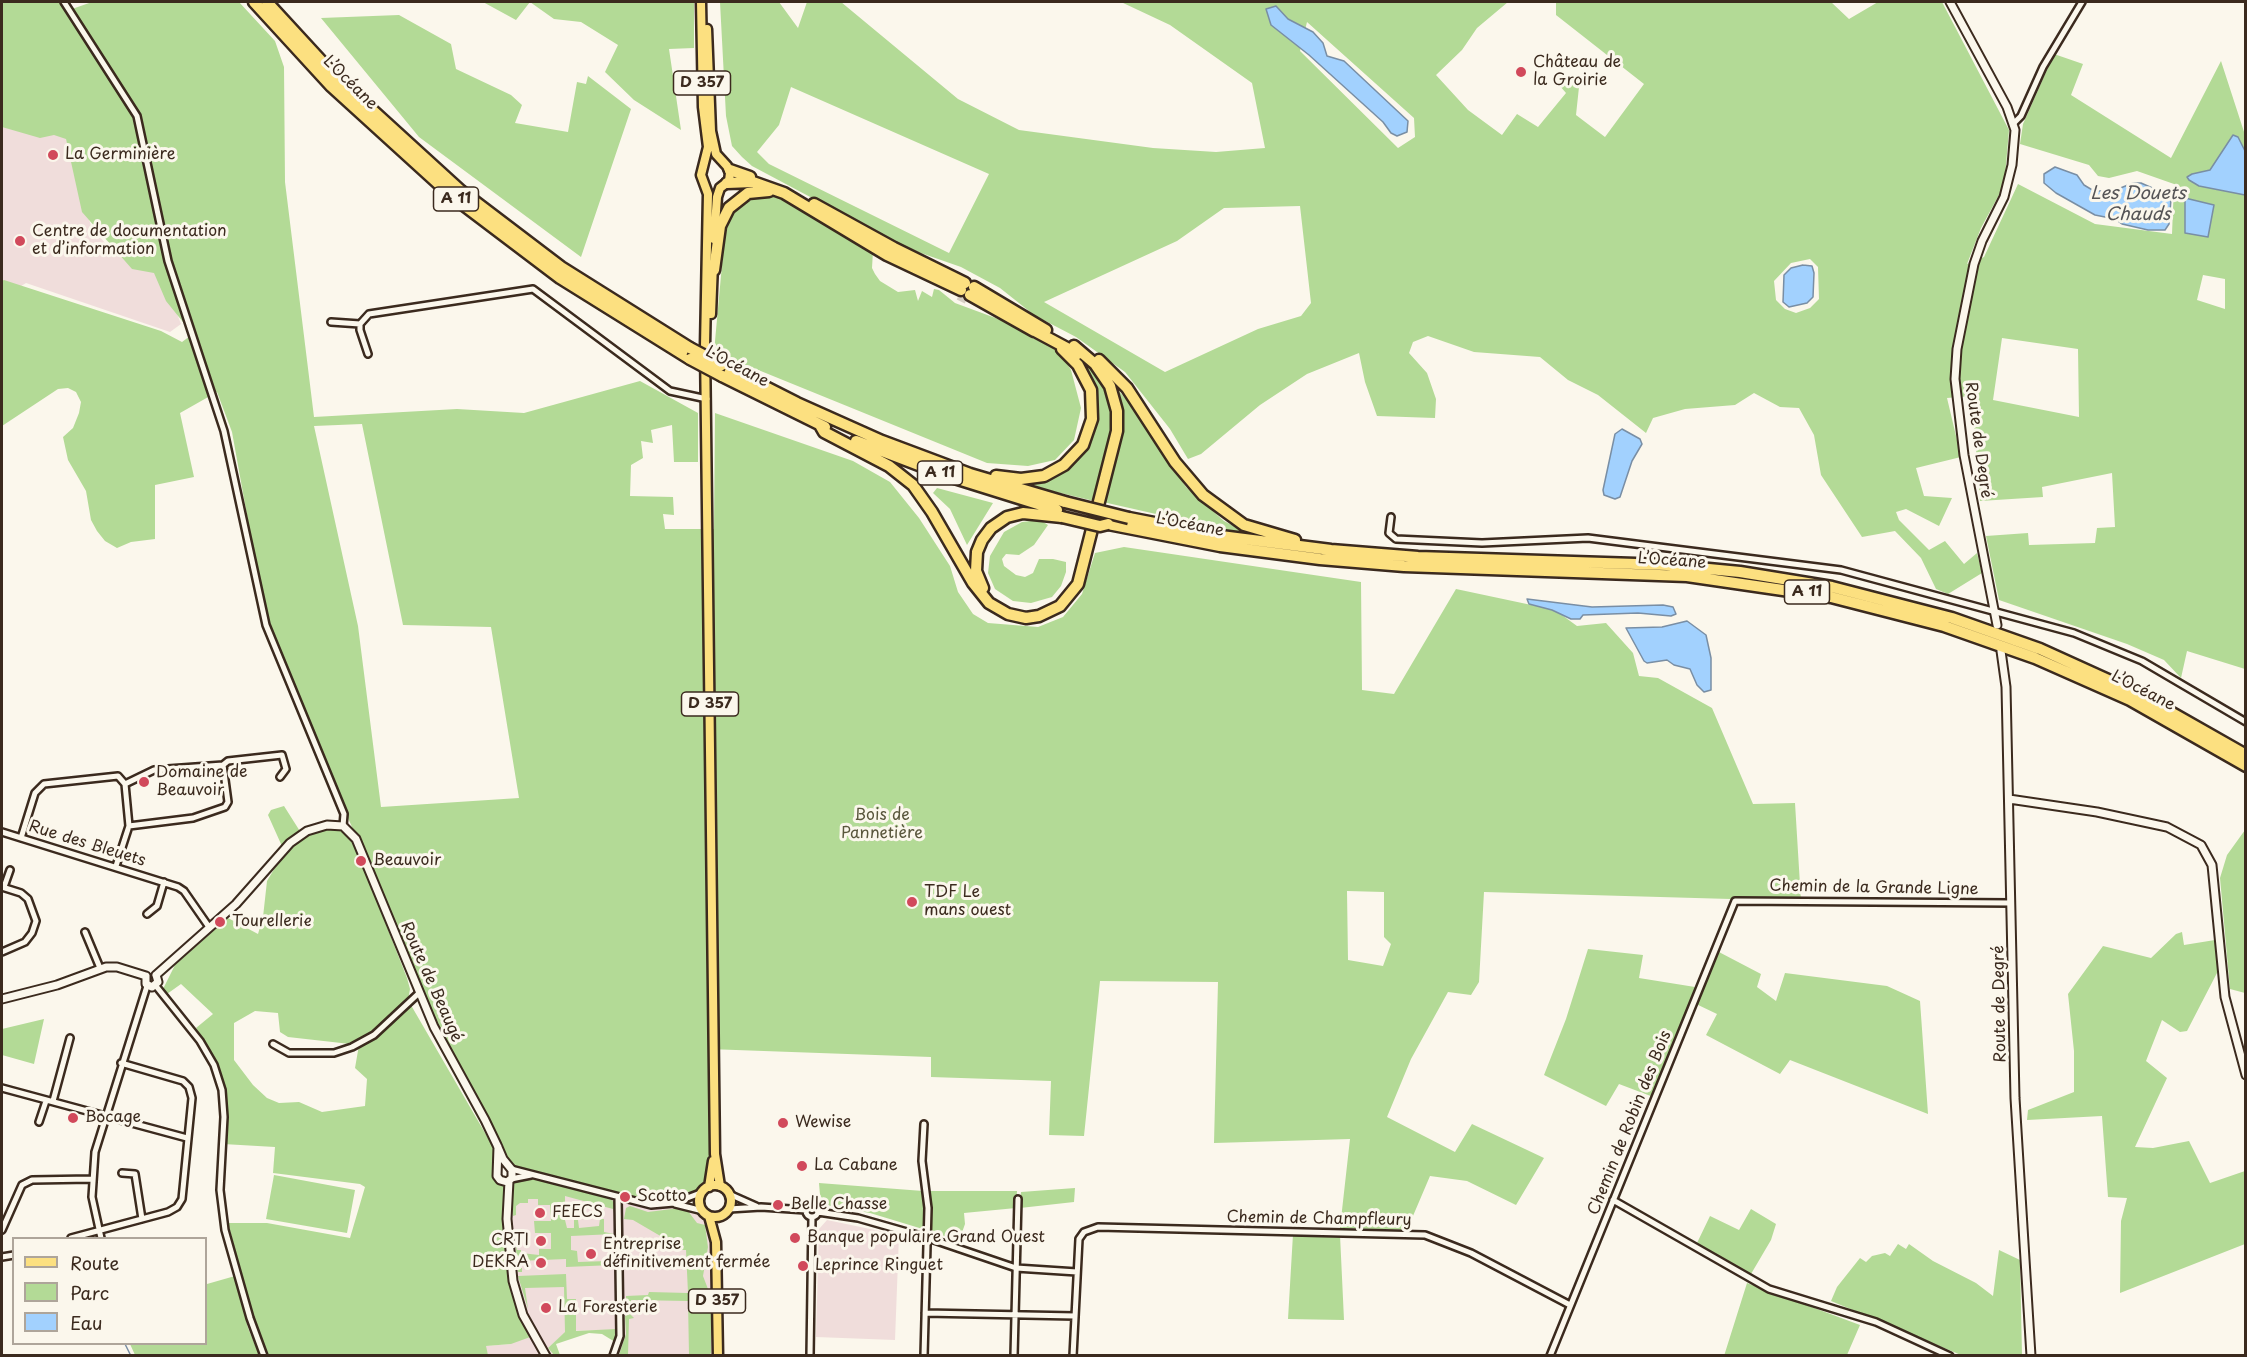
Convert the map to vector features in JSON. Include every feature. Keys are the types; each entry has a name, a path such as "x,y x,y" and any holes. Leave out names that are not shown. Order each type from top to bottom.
{"highway":[{"name":"L’Océane","path":"254,2 331,86 453,197 560,278 820,425 934,471 1108,524 1128,523 1368,554 1667,565 1760,575 1851,591 1942,615 2040,649 2137,693 2246,755"},
{"name":"L’Océane","path":"267,2 357,98 461,191 561,267 690,353"},
{"path":"730,170 788,190 935,273 1091,354 1120,380 1184,474 1203,495 1226,514 1271,535 1359,548 1368,554"},
{"path":"724,186 753,182 784,193 887,255 935,273"},
{"path":"714,270 720,226 734,201 757,191 784,193"},
{"path":"969,474 981,472 1021,479 1044,476 1064,465 1086,439 1092,419 1093,404 1086,377 1066,352 1013,315"},
{"path":"1035,331 1080,354 1097,371 1111,398 1114,425 1081,566 1068,593 1055,606 1037,614 1017,613 1000,607 985,592 976,571 977,552 986,533 1002,520 1017,514 1063,510"},
{"path":"820,425 824,432 889,466 913,485 932,512 973,583 989,603 1017,617 1039,616 1060,606 1078,584 1117,430 1117,411 1110,386 1095,364 1074,346"},
{"name":"L’Océane","path":"722,371 825,417 1063,510 1128,523 1220,546 1320,559 1404,566 1665,574 1756,584 1831,597 1934,622 2044,662 2149,710 2246,766"}],"main road":[{"name":"D 357","path":"701,2 703,107 708,147 706,164"},
{"name":"D 357","path":"706,2 711,130 716,154 722,161"},
{"path":"713,160 722,161 730,170 724,186 708,187 701,175 706,164 713,160"},
{"name":"D 357","path":"706,365 714,270 715,209 724,186"},
{"name":"D 357","path":"708,187 706,365 714,1125 715,1154 720,1186"},
{"name":"D 357","path":"706,1189 715,1154"},
{"path":"720,1186 729,1194 729,1209 721,1216 706,1214 699,1201 706,1189 720,1186"},
{"name":"D 357","path":"706,1214 716,1242"},
{"name":"D 357","path":"718,1356 716,1242 721,1216"}],"street":[{"path":"64,2 137,116 168,261 224,431 266,625 344,814 344,826 327,825 307,831 290,843 236,904 156,975"},
{"path":"1950,2 2014,123 2024,111 2043,67 2082,2"},
{"name":"Route de Degré","path":"1997,624 1964,455 1955,379 1957,349 1974,264 2009,182 2015,137 2014,123"},
{"path":"360,324 369,314 533,289 664,387 685,396 707,399"},
{"path":"331,322 360,324"},
{"path":"360,324 368,354"},
{"path":"1391,517 1389,533 1396,539 1482,543 1579,538 1613,540 1686,552 1841,570 2074,633 2142,661 2246,722"},
{"name":"Route de Degré","path":"2001,651 2006,687 2015,1098 2031,1356"},
{"path":"125,784 154,770 223,765 228,762 282,755 286,769 285,774 280,777"},
{"path":"129,826 193,818 225,807 228,802 223,765"},
{"path":"21,838 35,793 40,785 118,776 125,784 129,826 116,866"},
{"path":"2009,799 2097,812 2166,827 2201,845 2212,865 2225,997 2245,1071"},
{"name":"Route de Beaugé","path":"344,826 356,839 419,993 510,1168"},
{"name":"Rue des Bleuets","path":"2,832 116,866 184,891 209,927"},
{"path":"2,952 25,942 32,933 36,921 28,899 21,893 3,887 10,870"},
{"name":"Rue des Bleuets","path":"147,914 157,906 164,882"},
{"name":"Chemin de la Grande Ligne","path":"1735,901 2012,903"},
{"name":"Chemin de Robin des Bois","path":"1550,1356 1735,901"},
{"path":"85,932 100,968"},
{"path":"2,999 57,985 100,968 117,967 146,976 152,973 156,975"},
{"path":"156,975 158,980 156,986"},
{"path":"100,1237 92,1179 95,1152 147,986 146,976"},
{"path":"147,986 156,986"},
{"path":"156,986 200,1041 214,1065 222,1090 224,1117 220,1190 225,1230 250,1318 264,1356"},
{"path":"273,1044 289,1053 334,1053 352,1047 374,1035 419,993"},
{"path":"53,1101 70,1038"},
{"path":"78,1237 168,1212 177,1207 182,1199 192,1098 189,1087 183,1081 121,1063"},
{"path":"2,1088 187,1138"},
{"path":"39,1122 46,1101"},
{"path":"924,1124 922,1161 928,1205 924,1356"},
{"name":"Route de Beaugé","path":"498,1148 498,1169 507,1202"},
{"path":"498,1169 502,1166 651,1204 674,1203 706,1189"},
{"path":"510,1168 507,1202 511,1271 517,1301 528,1328 546,1356"},
{"path":"122,1173 135,1174 142,1219"},
{"path":"500,1180 536,1175"},
{"path":"2,1230 18,1189 28,1181 92,1179"},
{"path":"729,1194 760,1208"},
{"path":"613,1356 620,1336 618,1197"},
{"path":"1014,1356 1018,1199"},
{"path":"1613,1200 1697,1246 1755,1282 1783,1295 1876,1322 1950,1356"},
{"path":"674,1203 706,1214"},
{"path":"729,1209 806,1210 813,1205 818,1212 858,1218 928,1238 1016,1268 1077,1272 1073,1356"},
{"path":"806,1210 807,1215 812,1217"},
{"path":"810,1356 812,1217 818,1212"},
{"name":"Chemin de Champfleury","path":"1077,1272 1079,1239 1088,1230 1098,1227 1425,1235 1470,1253 1570,1305"},
{"path":"925,1313 1076,1316"}],"shaded area":[{"path":"2,121 64,132 91,226 114,254 157,262 181,324 170,332 26,283 2,298"},
{"path":"515,1173 651,1204 674,1203 703,1211 712,1224 718,1355 608,1355 616,1337 616,1330 567,1331 548,1348 554,1355 488,1355 485,1346 511,1344 517,1301 505,1182"},
{"path":"827,1220 899,1235 895,1340 816,1337 819,1229"}],"green space":[{"name":"Bois de Pannetière","path":"2,2 67,2 72,9 92,2 239,2 275,41 284,67 285,182 314,417 457,409 524,413 640,381 698,413 698,462 674,462 672,425 651,430 653,443 641,441 643,458 631,465 630,496 673,497 674,515 663,514 665,529 714,529 715,413 853,461 890,482 919,518 950,566 958,592 973,614 988,623 1038,627 1063,617 1082,594 1095,553 1124,547 1361,582 1362,690 1394,694 1456,589 1555,610 1577,626 1606,623 1633,653 1639,676 1658,678 1712,708 1753,804 1795,803 1801,901 1484,892 1479,982 1471,995 1448,992 1411,1059 1387,1117 1455,1152 1472,1124 1544,1158 1516,1205 1467,1181 1430,1176 1407,1230 1340,1228 1350,1139 1214,1143 1218,982 1100,981 1084,1136 1049,1135 1051,1081 931,1077 931,1057 708,1049 710,1166 708,1177 693,1194 682,1199 645,1201 519,1169 501,1159 502,1166 497,1172 505,1185 511,1271 533,1336 511,1344 486,1346 488,1355 268,1355 253,1318 228,1223 267,1223 350,1238 365,1187 360,1184 273,1173 275,1147 223,1144 226,1092 214,1060 196,1028 213,1014 181,984 167,994 163,989 175,965 228,918 258,934 263,917 267,881 282,856 281,844 268,815 271,810 284,806 303,836 335,826 344,829 354,843 407,978 410,989 408,1000 492,1145 498,1147 441,1032 312,735 274,641 263,604 232,432 217,392 180,413 194,477 155,485 155,539 131,542 117,548 105,541 97,531 91,520 86,491 68,460 63,437 73,428 79,413 81,402 76,392 68,388 58,389 2,426 2,281 4,280 161,331 182,342 190,336 187,327 166,301 154,273 132,269 82,212 66,139 54,135 40,138 2,127","holes":["362,424 403,625 491,627 519,798 381,807 358,626 314,426","1347,891 1384,892 1384,937 1391,944 1383,966 1348,960","255,1011 278,1013 280,1032 288,1037 359,1045 355,1068 367,1079 365,1106 322,1112 299,1102 279,1103 267,1098 253,1085 234,1060 234,1023"]},
{"path":"483,2 530,2 516,20"},
{"path":"530,2 694,2 694,48 669,49 681,130 634,100 605,72 618,45 581,22 554,19"},
{"path":"720,2 779,2 798,28 807,2 841,2 958,99 1019,130 1153,148 1216,152 1265,148 1252,83 1170,25 1121,2 1508,2 1477,28 1462,50 1436,75 1468,110 1502,135 1517,114 1538,127 1566,93 1553,78 1557,69 1579,87 1576,115 1605,137 1644,84 1556,15 1556,2 1831,2 1849,19 1878,2 1942,2 2009,130 2005,176 2000,193 1981,228 1967,264 1984,257 2018,184 2095,224 2172,234 2174,184 2137,171 2109,178 2098,176 2089,165 2020,144 2023,124 2054,54 2083,64 2071,95 2171,158 2221,61 2246,138 2245,669 2187,651 2181,678 2164,660 2127,644 1999,600 1986,536 2028,533 2029,545 2095,543 2097,528 2115,527 2112,473 2042,487 2043,497 1980,501 1972,396 1947,398 1961,457 1916,468 1924,496 1952,498 1939,526 1906,509 1896,512 1899,520 1929,550 1945,541 1964,564 1977,553 1982,573 1948,594 1936,589 1921,558 1895,531 1862,537 1821,475 1814,435 1799,408 1780,407 1754,393 1735,405 1685,409 1653,418 1646,433 1598,395 1568,380 1540,357 1474,352 1428,336 1413,342 1409,353 1427,373 1436,399 1435,418 1377,416 1365,382 1359,353 1307,374 1260,405 1201,454 1188,459 1170,429 1125,372 1076,337 1034,315 1000,288 961,267 918,252 876,232 752,166 732,146 726,116","holes":["1307,22 1414,118 1415,137 1398,148 1300,51","791,87 989,174 949,253 769,164 757,152 779,125","1300,206 1311,303 1301,316 1258,329 1165,372 1044,302 1177,241 1224,208","1810,259 1818,267 1819,299 1810,308 1796,313 1785,309 1776,300 1774,281 1791,263","2203,275 2225,279 2225,309 2197,300","2002,338 2078,349 2079,417 1993,400"]},
{"path":"399,15 451,44 456,69 511,95 522,105 515,123 568,132 577,82 586,84 588,76 631,109 581,257 419,137 321,18"},
{"path":"765,195 787,199 873,251 872,268 875,274 880,281 898,292 915,290 918,301 922,291 932,297 934,289 939,290 955,303 1009,323 1039,338 1061,354 1071,370 1081,408 1074,440 1055,460 1028,466 987,463 714,352 725,232 729,216 734,208 750,197"},
{"path":"1067,350 1087,364 1101,380 1110,403 1112,423 1108,450 1094,501 1023,484 1036,482 1068,466 1096,408"},
{"path":"1109,379 1134,409 1186,487 1224,521 1253,536 1103,502 1117,448"},
{"path":"937,488 993,503 967,545 950,509 933,493"},
{"path":"1040,520 1048,525 1034,545 1019,555 1006,554 1002,559 1004,566 1016,575 1025,577 1033,573 1039,559 1053,559 1066,562 1066,572 1061,586 1052,597 1031,603 1013,601 995,589 988,573 990,556 1004,532 1022,522"},
{"path":"2245,830 2245,993 2230,989 2220,878 2227,855"},
{"path":"2182,932 2184,945 2215,940 2218,971 2187,1031 2180,1032 2162,1020 2146,1061 2167,1078 2135,1147 2153,1148 2189,1141 2210,1183 2245,1171 2245,1244 2120,1293 2121,1221 2127,1198 2108,1197 2102,1116 2027,1120 2028,1110 2074,1092 2074,1051 2068,994 2103,946 2151,958 2176,934"},
{"path":"1588,949 1643,955 1639,978 1695,987 1681,1023 1685,1025 1656,1098 1619,1084 1606,1106 1544,1075 1566,1019"},
{"path":"1717,951 1761,974 1757,987 1776,1001 1785,973 1887,986 1920,1001 1928,1114 1790,1060 1780,1074 1706,1035 1717,1014 1694,1003"},
{"path":"44,1019 34,1064 2,1055 2,1029"},
{"path":"274,1175 355,1190 347,1233 266,1219"},
{"path":"526,1177 538,1178 611,1199 615,1204 616,1221 613,1209 565,1196 565,1220 567,1228 574,1228 574,1220 578,1220 579,1228 599,1226 600,1219 604,1219 604,1232 614,1234 571,1236 571,1250 577,1251 578,1262 608,1261 613,1265 566,1267 566,1259 518,1261 518,1268 522,1268 522,1272 518,1272 515,1239 517,1250 521,1250 521,1253 539,1255 539,1249 551,1249 551,1233 535,1233 534,1221 551,1221 550,1205 538,1205 538,1199 528,1199 528,1203 520,1203 516,1206 516,1215 513,1216 513,1207 509,1205 512,1185"},
{"path":"819,1183 923,1191 926,1230 870,1213 826,1205 820,1195"},
{"path":"1075,1188 1074,1202 1020,1208 1021,1192"},
{"path":"927,1191 1017,1191 1016,1208 964,1213 965,1224 959,1241 930,1231"},
{"path":"630,1206 648,1212 680,1208 688,1211 697,1223 705,1225 708,1247 703,1276 711,1297 711,1353 709,1355 689,1355 688,1301 631,1300 631,1304 626,1305 626,1296 648,1295 649,1292 688,1293 686,1250 670,1250 669,1241 633,1220 624,1219 626,1208"},
{"path":"1751,1209 1776,1224 1771,1240 1751,1274 1697,1243 1710,1216 1739,1230"},
{"path":"1293,1234 1340,1235 1344,1320 1288,1319"},
{"path":"1898,1244 1906,1249 1909,1244 1933,1261 1976,1283 1993,1296 1999,1250 2020,1260 2022,1355 1961,1355 1831,1301 1837,1287 1860,1258 1866,1262 1872,1256 1885,1253 1890,1256"},
{"path":"566,1274 567,1299 576,1299 576,1331 616,1329 615,1342 602,1334 589,1333 556,1344 560,1355 554,1355 548,1348 565,1332 564,1287 525,1288 528,1309 518,1276"},
{"path":"235,1276 248,1328 259,1355 135,1355 130,1345 207,1345 207,1284"},
{"path":"1747,1283 1860,1325 1847,1355 1724,1356"},
{"path":"630,1314 634,1318 629,1319 628,1355 619,1355 626,1334 625,1316"}],"water":[{"path":"1276,6 1288,19 1313,32 1323,43 1327,56 1344,61 1408,121 1407,132 1397,136 1391,133 1383,122 1309,55 1271,25 1266,9"},
{"path":"2233,135 2238,137 2245,151 2245,195 2199,186 2189,180 2187,177 2192,174 2210,170"},
{"name":"Les Douets Chauds","path":"2055,167 2077,175 2084,185 2094,191 2113,191 2133,183 2141,183 2166,194 2171,199 2169,224 2165,230 2148,230 2095,215 2056,193 2044,183 2044,174"},
{"path":"2185,198 2214,205 2208,237 2185,233"},
{"path":"1803,265 1812,266 1813,297 1807,303 1789,307 1783,302 1784,275 1791,268"},
{"path":"1622,429 1640,439 1642,444 1632,461 1620,497 1615,499 1604,495 1603,490 1615,434"},
{"path":"1527,599 1592,607 1663,605 1673,607 1676,614 1671,616 1638,613 1583,615 1580,619 1571,619 1552,610 1529,604"},
{"path":"1687,621 1706,635 1711,658 1711,690 1704,692 1697,685 1690,669 1674,665 1667,660 1647,663 1644,661 1626,628 1662,627"}],"waterway":[{"path":"126,1345 131,1356"}],"tunnel":[{"path":"959,295 967,299"}],"place":[{"name":"Château de la Groirie","path":"1521,72"},
{"name":"La Germinière","path":"53,155"},
{"name":"Centre de documentation et d’information","path":"20,241"},
{"name":"Domaine de Beauvoir","path":"144,782"},
{"name":"Beauvoir","path":"361,861"},
{"name":"TDF Le mans ouest","path":"912,902"},
{"name":"Tourellerie","path":"220,922"},
{"name":"Bocage","path":"73,1118"},
{"name":"Wewise","path":"783,1123"},
{"name":"La Cabane","path":"802,1166"},
{"name":"Scotto","path":"625,1197"},
{"name":"Belle Chasse","path":"778,1205"},
{"name":"FEECS","path":"540,1213"},
{"name":"Banque populaire Grand Ouest","path":"795,1238"},
{"name":"CRTI","path":"541,1241"},
{"name":"Entreprise définitivement fermée","path":"591,1254"},
{"name":"DEKRA","path":"541,1263"},
{"name":"Leprince Ringuet","path":"803,1266"},
{"name":"La Foresterie","path":"546,1308"}]}
